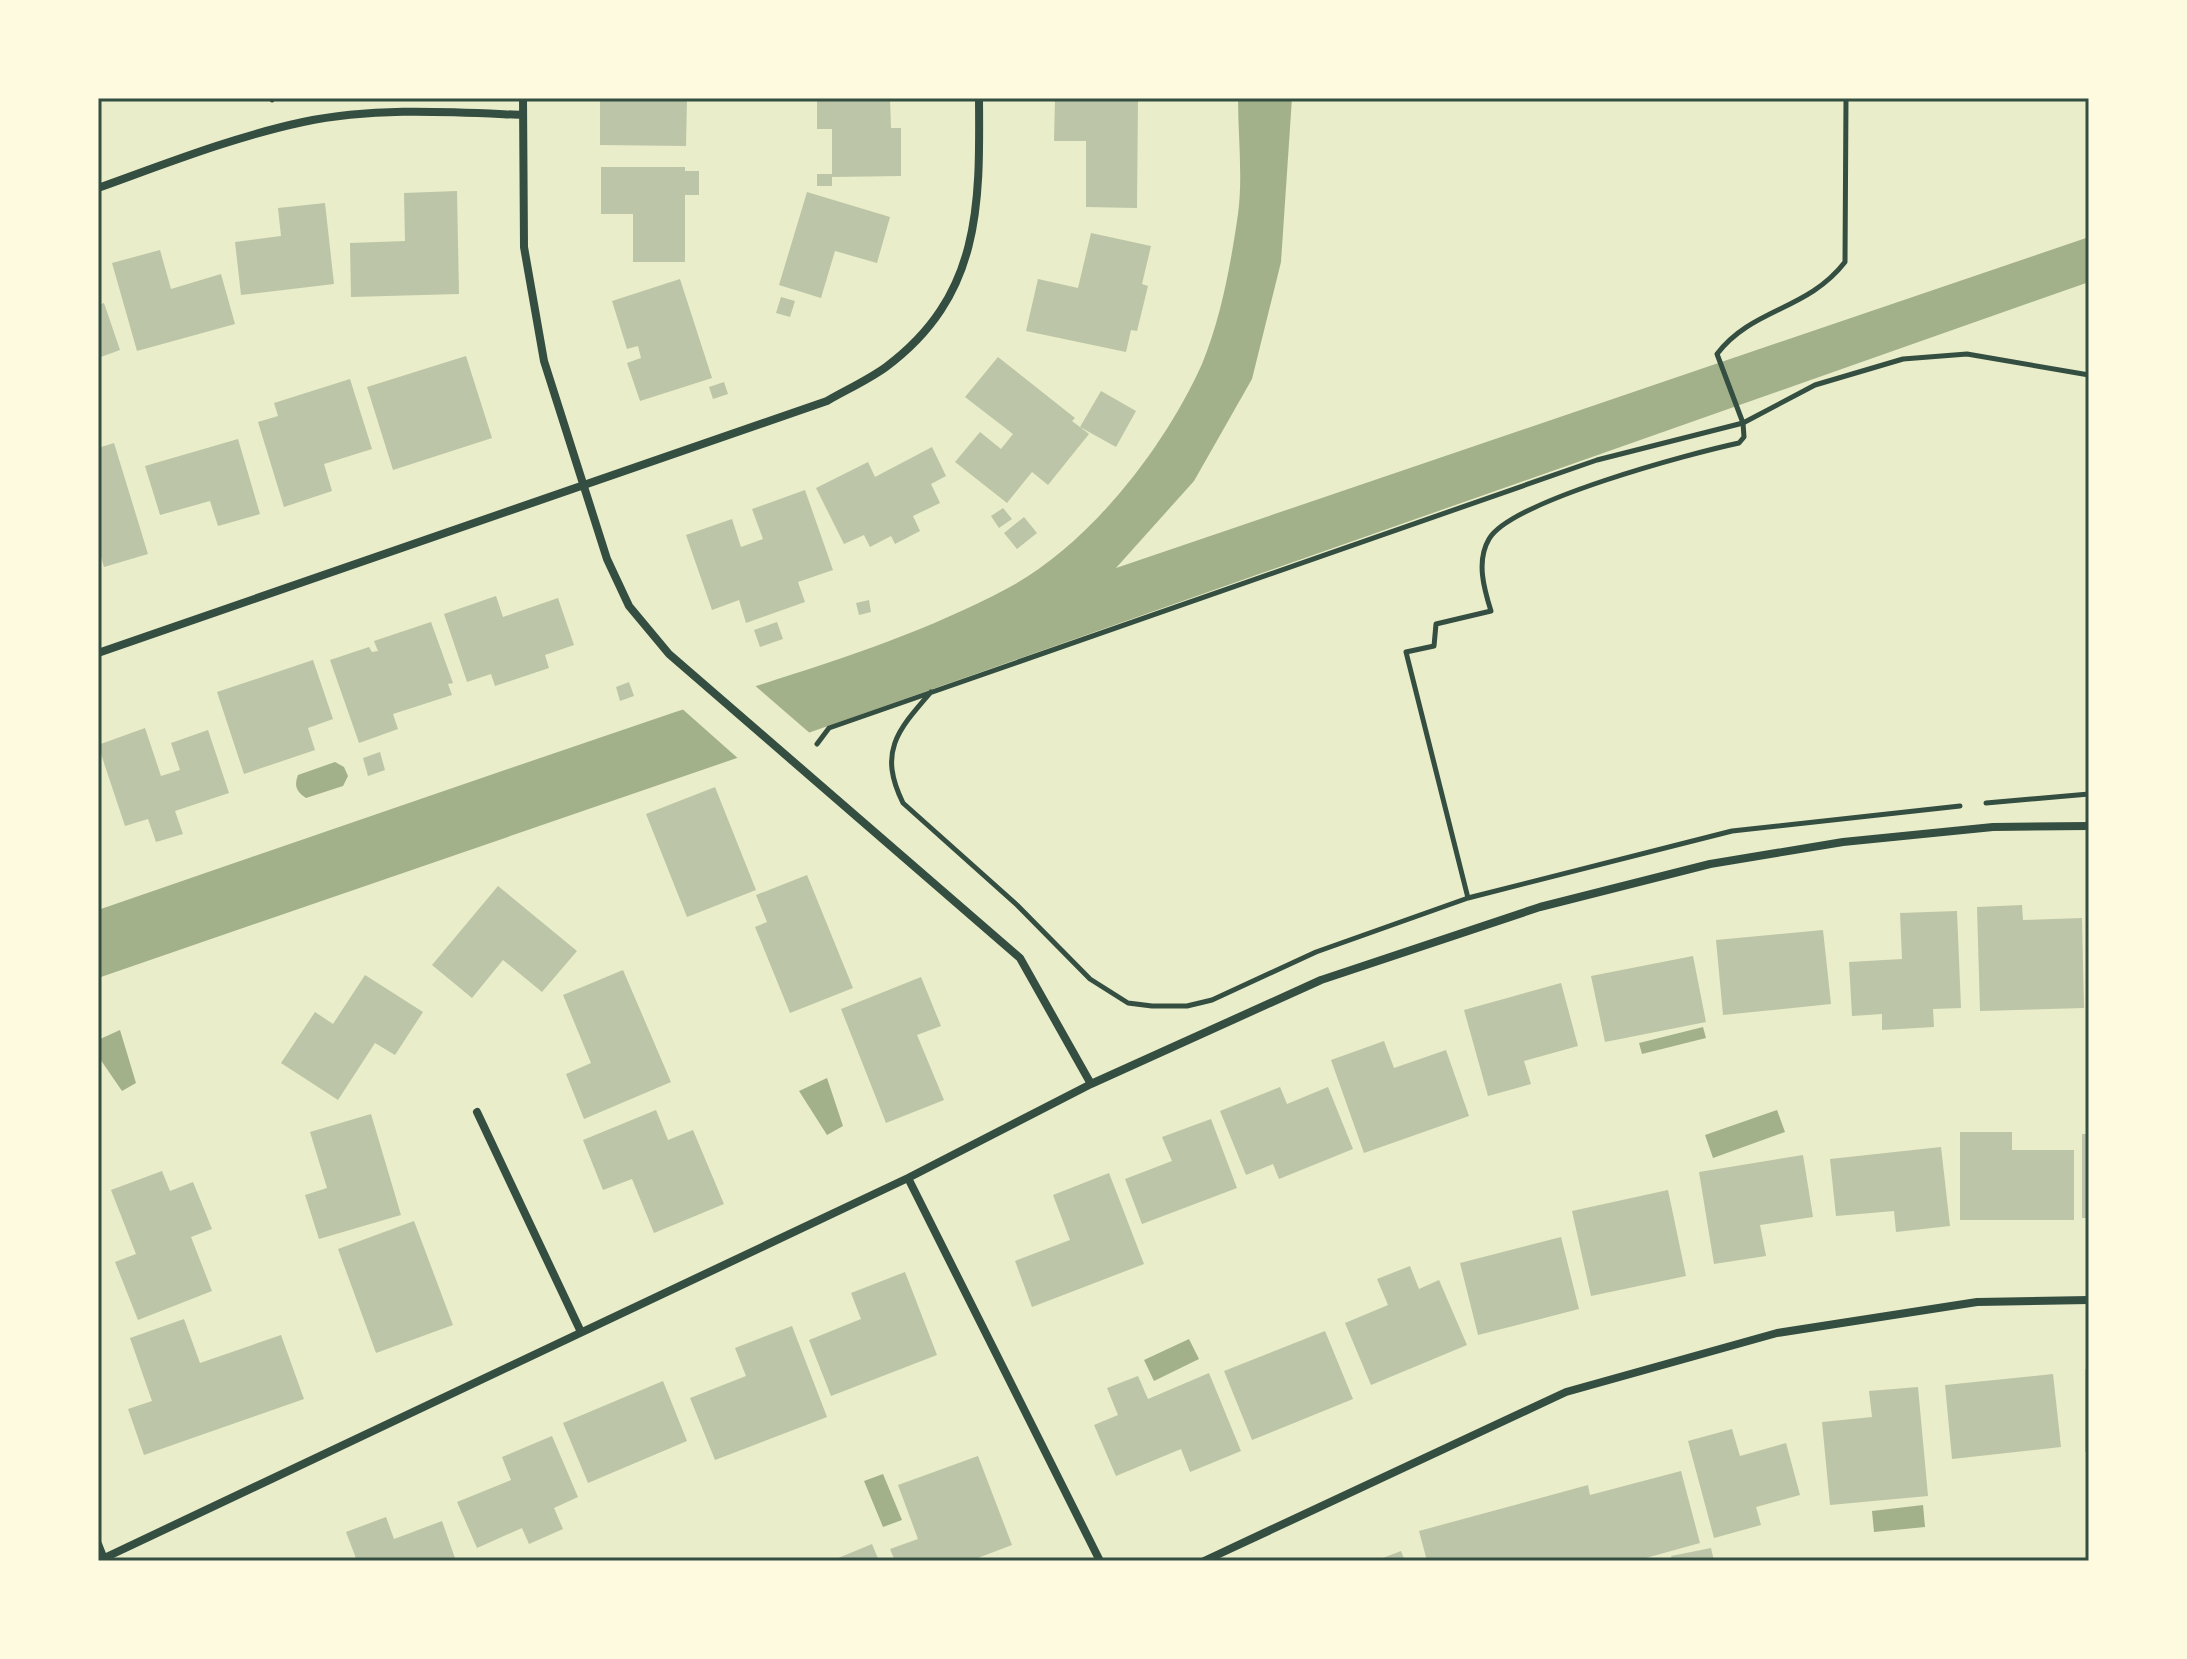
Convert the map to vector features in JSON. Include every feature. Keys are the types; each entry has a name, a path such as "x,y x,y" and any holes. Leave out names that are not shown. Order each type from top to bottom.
{"street":[{"path":"523,98 524,247 531,301 544,361 583,486 607,559 629,606 669,654 1020,958 1091,1084"},
{"path":"98,653 827,401 886,367 927,329 959,281 976,222 979,98"},
{"path":"98,188 250,135 304,122 369,113 442,111 523,115"},
{"path":"98,1544 101,1560 908,1178 1091,1084 1321,980 1540,907 1710,864 1843,842 1993,827 2089,826"},
{"path":"477,1112 581,1332"},
{"path":"908,1178 1100,1561"},
{"path":"1204,1561 1566,1392 1777,1333 1977,1302 2089,1300"}],"path":[{"path":"1468,898 1406,652 1434,646 1436,624 1491,611 1481,578 1488,540 1500,526 1600,483 1739,443 1744,437 1743,423 1717,354 1738,330 1805,299 1829,283 1845,262 1846,98"},
{"path":"817,744 829,728 1597,460 1743,423 1815,385 1903,359 1967,354 2089,375"},
{"path":"931,692 905,722 894,741 890,760 893,782 903,803 1017,905 1090,979 1128,1003 1175,1006 1212,1000 1316,952 1468,898 1732,831 1963,805"},
{"path":"1978,804 2089,794"}],"shaded area":[{"path":"1238,98 1292,98 1281,262 1252,379 1194,481 1116,568 2089,237 2089,282 734,759 98,978 98,910 875,646 965,610 1008,588 1067,547 1122,491 1146,460 1202,364 1215,328 1238,214"},
{"path":"335,762 344,767 348,776 343,786 306,798 300,793 296,785 298,775"},
{"path":"1703,1027 1706,1038 1642,1054 1639,1043"},
{"path":"120,1030 136,1083 122,1091 98,1056 98,1040"},
{"path":"827,1078 843,1126 827,1135 799,1091"},
{"path":"1777,1110 1785,1132 1713,1158 1705,1135"},
{"path":"1189,1339 1199,1359 1154,1381 1144,1360"},
{"path":"883,1474 902,1520 883,1527 864,1481"},
{"path":"1923,1505 1925,1527 1874,1532 1872,1511"}],"pier":[{"path":"752,683 812,735 741,761 679,706"}],"building":[{"path":"600,98 687,98 686,146 600,145"},
{"path":"817,98 890,98 891,128 901,128 901,176 832,177 832,186 817,186 817,174 832,174 832,129 817,129"},
{"path":"1055,98 1138,98 1137,208 1086,207 1086,141 1054,141"},
{"path":"601,167 685,167 685,171 699,171 699,195 685,195 685,262 633,262 633,214 601,214"},
{"path":"457,191 459,294 351,297 350,243 405,241 404,193"},
{"path":"807,192 890,217 877,263 835,251 821,298 779,285"},
{"path":"325,203 334,284 241,295 235,242 281,236 278,208"},
{"path":"1091,233 1151,246 1142,284 1148,286 1137,331 1131,330 1126,352 1026,331 1038,279 1078,288"},
{"path":"160,250 171,289 221,274 235,324 137,351 112,263"},
{"path":"680,279 712,378 640,401 627,363 641,358 638,346 627,349 612,301"},
{"path":"781,297 795,301 790,317 776,313"},
{"path":"104,303 120,350 98,358 98,305"},
{"path":"466,356 492,438 393,470 367,387"},
{"path":"998,357 1075,418 1072,421 1089,434 1048,485 1032,472 1007,503 955,462 980,432 1001,449 1013,434 965,397"},
{"path":"350,379 372,449 324,464 332,491 284,507 258,422 278,416 274,403"},
{"path":"724,382 728,394 713,399 709,387"},
{"path":"1101,391 1136,411 1116,447 1080,427"},
{"path":"238,439 260,514 218,526 210,501 160,515 145,466"},
{"path":"114,443 148,554 104,567 98,547 98,448"},
{"path":"932,447 946,476 931,484 940,503 913,516 920,531 895,544 891,536 870,547 864,535 844,544 816,488 868,462 875,477"},
{"path":"805,490 833,570 798,582 805,602 746,623 739,600 712,610 686,535 732,519 741,547 763,539 752,509"},
{"path":"1003,508 1012,519 999,528 991,516"},
{"path":"1024,517 1037,533 1017,549 1004,533"},
{"path":"496,596 503,617 558,598 574,645 545,655 549,668 495,686 491,674 467,682 444,614"},
{"path":"869,600 871,612 859,615 856,603"},
{"path":"431,622 453,683 448,684 452,695 393,714 398,729 359,743 330,660 369,647 372,652 378,651 374,641"},
{"path":"777,622 783,639 760,647 754,630"},
{"path":"313,660 333,719 308,728 315,750 244,774 217,692"},
{"path":"629,682 634,696 620,701 616,687"},
{"path":"145,728 161,776 180,770 171,743 208,730 229,793 175,811 183,834 156,842 148,819 125,826 98,745"},
{"path":"380,752 385,770 368,776 363,758"},
{"path":"715,787 756,890 687,917 646,814"},
{"path":"807,875 853,988 790,1013 755,927 767,922 756,895"},
{"path":"498,886 577,951 542,992 503,960 472,998 432,965"},
{"path":"2022,905 2023,920 2082,918 2084,1008 1980,1011 1977,907"},
{"path":"1957,911 1961,1008 1933,1009 1934,1027 1882,1030 1882,1014 1852,1016 1849,962 1902,959 1900,913"},
{"path":"1823,930 1831,1004 1723,1015 1716,940"},
{"path":"1693,956 1706,1022 1605,1042 1591,976"},
{"path":"623,970 671,1082 584,1119 566,1074 591,1063 563,995"},
{"path":"365,975 423,1012 395,1055 375,1043 338,1100 281,1063 315,1012 333,1024"},
{"path":"921,977 941,1026 917,1035 944,1100 886,1123 841,1009"},
{"path":"1561,983 1578,1046 1524,1061 1531,1084 1488,1096 1464,1010"},
{"path":"1384,1041 1394,1068 1446,1050 1469,1116 1364,1153 1331,1060"},
{"path":"1280,1087 1287,1104 1328,1087 1353,1149 1279,1179 1273,1164 1246,1175 1220,1111"},
{"path":"656,1110 668,1140 693,1130 724,1204 654,1233 632,1179 603,1190 583,1140"},
{"path":"371,1114 401,1215 319,1239 305,1195 327,1188 310,1132"},
{"path":"1211,1119 1237,1188 1142,1224 1125,1179 1172,1161 1162,1137"},
{"path":"1960,1132 2012,1132 2012,1150 2074,1150 2074,1220 1960,1220"},
{"path":"2082,1134 2089,1134 2089,1218 2082,1218"},
{"path":"1941,1147 1950,1226 1896,1232 1894,1211 1836,1216 1830,1159"},
{"path":"1803,1155 1813,1217 1760,1225 1766,1256 1714,1264 1699,1172"},
{"path":"162,1171 170,1191 193,1182 212,1229 191,1237 212,1291 138,1320 115,1262 136,1254 111,1190"},
{"path":"1109,1173 1144,1264 1032,1307 1015,1261 1070,1240 1053,1195"},
{"path":"1668,1190 1686,1276 1591,1296 1572,1211"},
{"path":"414,1221 453,1325 376,1353 338,1249"},
{"path":"1561,1237 1579,1309 1478,1335 1460,1263"},
{"path":"1410,1266 1419,1289 1439,1280 1467,1345 1371,1385 1345,1323 1388,1305 1377,1279"},
{"path":"905,1272 937,1355 831,1396 809,1340 861,1319 851,1293"},
{"path":"184,1319 200,1363 281,1335 304,1399 144,1455 128,1409 152,1401 130,1338"},
{"path":"792,1326 827,1417 715,1460 690,1398 746,1376 735,1348"},
{"path":"1325,1331 1353,1399 1252,1440 1224,1371"},
{"path":"2085,1369 2089,1369 2089,1452 2085,1452"},
{"path":"1209,1373 1241,1451 1190,1472 1181,1449 1116,1476 1094,1425 1118,1415 1107,1388 1138,1376 1148,1399"},
{"path":"2053,1374 2061,1447 1952,1459 1945,1385"},
{"path":"663,1381 687,1441 588,1483 563,1423"},
{"path":"1918,1387 1928,1496 1830,1505 1822,1422 1872,1417 1869,1391"},
{"path":"1732,1429 1740,1456 1786,1443 1800,1495 1756,1507 1761,1525 1714,1538 1688,1441"},
{"path":"552,1436 578,1497 554,1508 563,1529 529,1544 522,1528 477,1548 457,1502 511,1480 502,1457"},
{"path":"978,1456 1012,1545 970,1561 895,1561 890,1549 918,1539 898,1485"},
{"path":"1681,1471 1700,1543 1635,1561 1427,1561 1419,1531 1588,1485 1590,1495"},
{"path":"386,1517 394,1539 442,1521 456,1561 357,1561 346,1532"},
{"path":"872,1544 879,1561 831,1561"},
{"path":"1711,1548 1714,1561 1672,1561 1671,1556"},
{"path":"1401,1551 1405,1561 1375,1561"}]}
